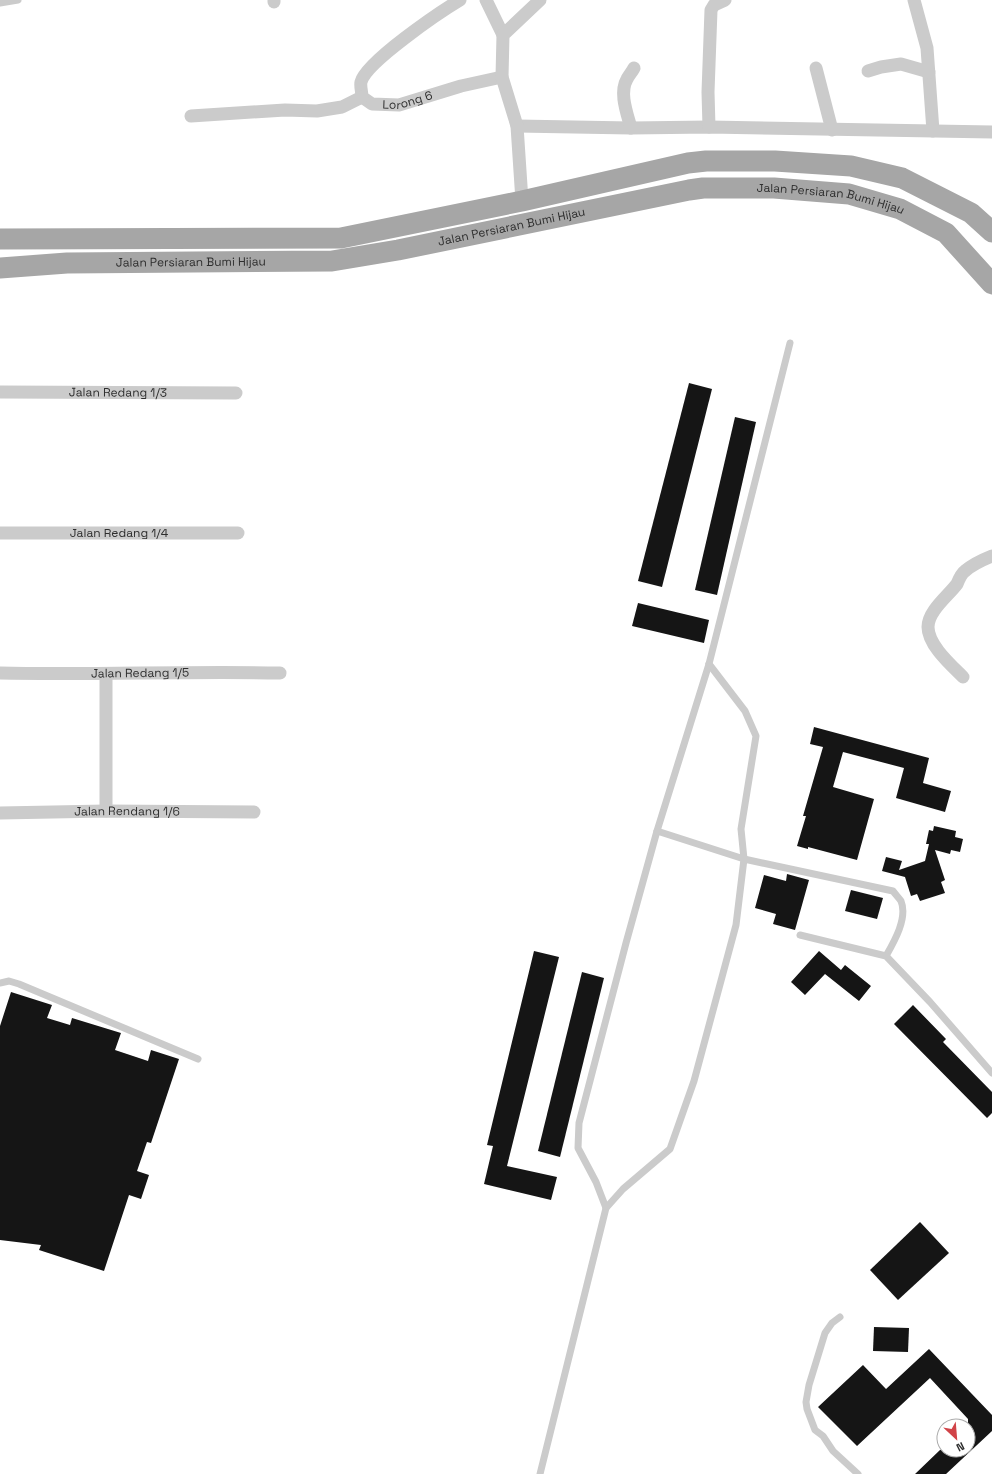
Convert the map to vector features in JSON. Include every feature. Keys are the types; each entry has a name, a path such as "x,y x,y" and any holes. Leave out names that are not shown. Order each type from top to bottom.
{"main road":[{"name":"Jalan Persiaran Bumi Hijau","path":"0,240 340,238 522,201 688,163 775,161 851,166 902,178 971,213 992,232"},
{"name":"Jalan Persiaran Bumi Hijau","path":"0,268 67,263 332,261 398,250 689,190 703,188 774,188 848,194 900,209 946,233 992,284"},
{"path":"0,243 22,240"}],"street":[{"path":"191,116 285,110 317,111 342,107 362,97 361,82 367,70 389,49 460,0"},
{"path":"486,0 503,36 502,77 517,126 522,201"},
{"path":"503,36 540,0"},
{"path":"709,127 708,92 711,10 714,5 725,0"},
{"path":"914,0 927,48 933,131"},
{"path":"868,71 881,67 901,64 929,72"},
{"path":"631,128 624,96 626,80 634,68"},
{"path":"816,68 832,130"},
{"name":"Lorong 6","path":"362,97 372,104 399,105 461,86 502,77"},
{"path":"517,126 631,128 709,127 992,132"},
{"name":"Jalan Redang 1/3","path":"0,392 236,393"},
{"name":"Jalan Redang 1/4","path":"0,534 238,533"},
{"path":"963,677 939,652 928,627 932,615 939,604 963,573 973,564 992,556"},
{"name":"Jalan Redang 1/5","path":"0,674 216,672 280,673"},
{"path":"106,674 106,811"},
{"name":"Jalan Rendang 1/6","path":"0,813 106,811 254,812"}],"lane":[{"path":"0,3 18,0"},
{"path":"606,1208 596,1182 578,1148 579,1123 657,831 709,664 790,343"},
{"path":"540,1474 606,1208 623,1189 670,1149 694,1081 736,925 744,859 741,829 756,736 745,711 709,664"},
{"path":"657,831 744,859 893,891 901,902 903,919 897,936 886,956"},
{"path":"800,935 886,956 930,1002 992,1073"},
{"path":"0,983 9,981 19,984 198,1059"},
{"path":"840,1317 832,1323 825,1334 809,1385 806,1402 815,1430 823,1436 833,1451 858,1474"}],"building":[{"path":"689,383 712,389 662,587 638,581"},
{"path":"735,417 756,422 717,595 695,590"},
{"path":"638,603 709,620 704,643 632,626"},
{"path":"814,727 929,758 923,783 951,791 945,812 896,798 904,768 843,752 833,787 874,799 857,860 808,847 808,849 797,846 806,816 803,816 823,747 810,744"},
{"path":"934,826 956,831 955,837 963,839 960,852 951,850 950,854 935,850 945,880 941,882 945,893 920,901 917,894 911,896 905,877 882,871 886,857 902,861 899,870 925,861 929,844 926,844 929,830 933,831"},
{"path":"787,874 809,880 795,930 773,924 776,914 755,908 764,875 786,881"},
{"path":"851,890 883,898 877,919 845,911"},
{"path":"534,951 559,957 507,1166 557,1177 551,1200 484,1184 493,1146 487,1145"},
{"path":"819,951 841,970 845,965 871,986 859,1001 825,974 805,995 791,982"},
{"path":"582,972 604,978 560,1157 538,1151"},
{"path":"11,992 52,1005 47,1018 70,1025 72,1018 121,1033 115,1050 148,1061 151,1050 179,1059 151,1143 147,1142 137,1171 149,1175 141,1199 129,1195 104,1271 39,1250 41,1245 0,1240 0,1026"},
{"path":"913,1005 946,1039 943,1042 992,1092 992,1113 987,1118 894,1024"},
{"path":"920,1222 949,1253 898,1300 870,1270"},
{"path":"874,1327 909,1328 908,1352 873,1351"},
{"path":"929,1349 992,1415 992,1431 976,1446 976,1418 967,1418 930,1378 857,1446 818,1407 863,1365 886,1389"},
{"path":"936,1454 936,1458 963,1458 946,1474 915,1474"}]}
